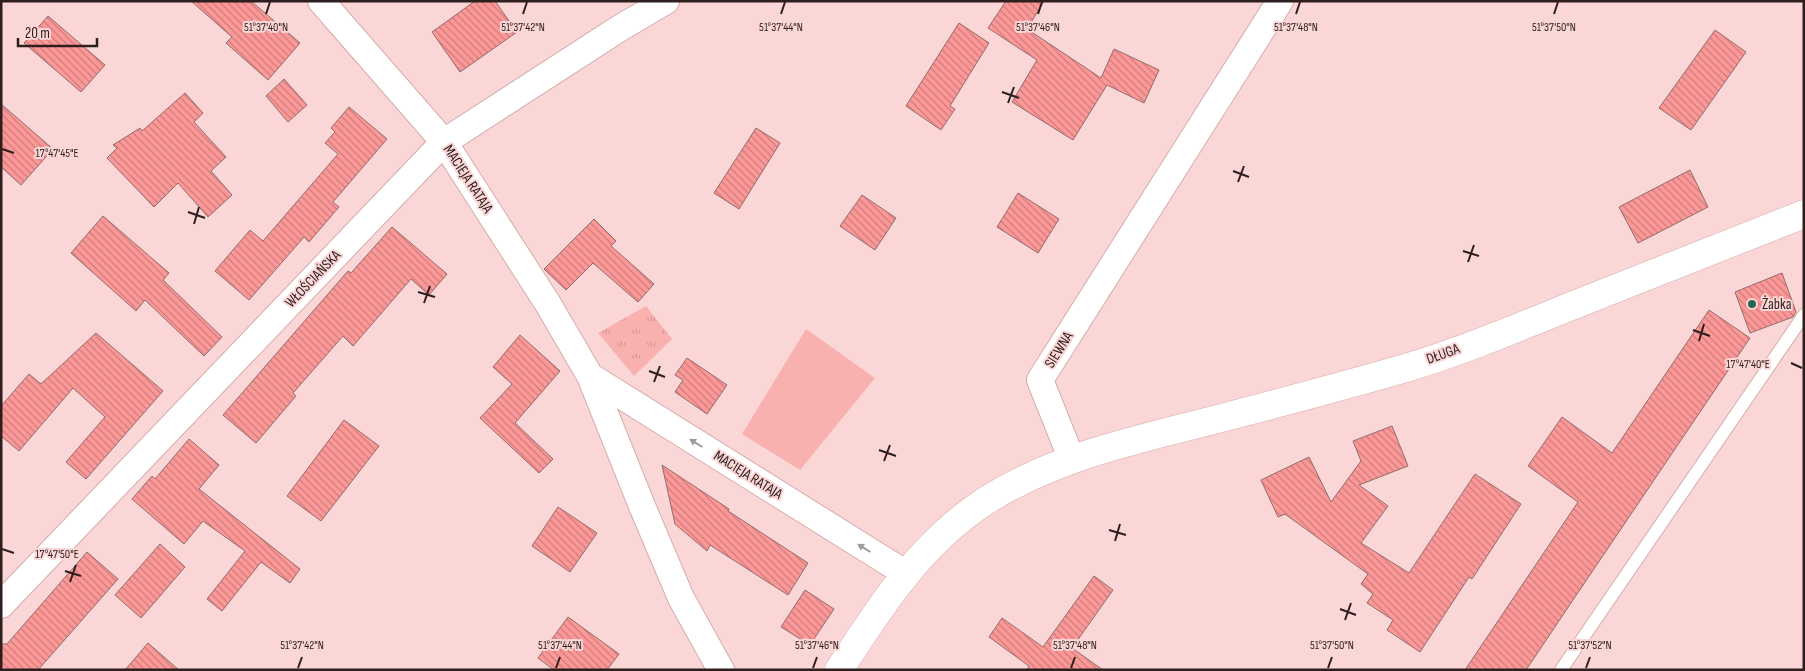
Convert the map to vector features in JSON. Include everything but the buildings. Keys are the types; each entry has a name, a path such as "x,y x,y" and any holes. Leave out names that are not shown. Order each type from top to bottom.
{"street":[{"name":"MACIEJA RATAJA","path":"321,1 444,142 543,296 590,376 681,598 721,670"},
{"name":"WŁOŚCIAŃSKA","path":"1,605 444,142 620,28 666,1"},
{"name":"SIEWNA","path":"1072,460 1040,380 1280,1"},
{"name":"DŁUGA","path":"1072,460 1139,438 1410,366 1526,325 1804,214"},
{"name":"MACIEJA RATAJA","path":"590,376 905,574"},
{"path":"839,670 882,604 905,574 938,538 981,504 1021,481 1072,460"}],"lane":[{"path":"1560,670 1804,315"}],"green space":[{"path":"646,306 672,339 634,376 598,333"},
{"path":"806,329 875,378 800,470 742,434"}],"place":[{"name":"Żabka","path":"1752,304"}]}
